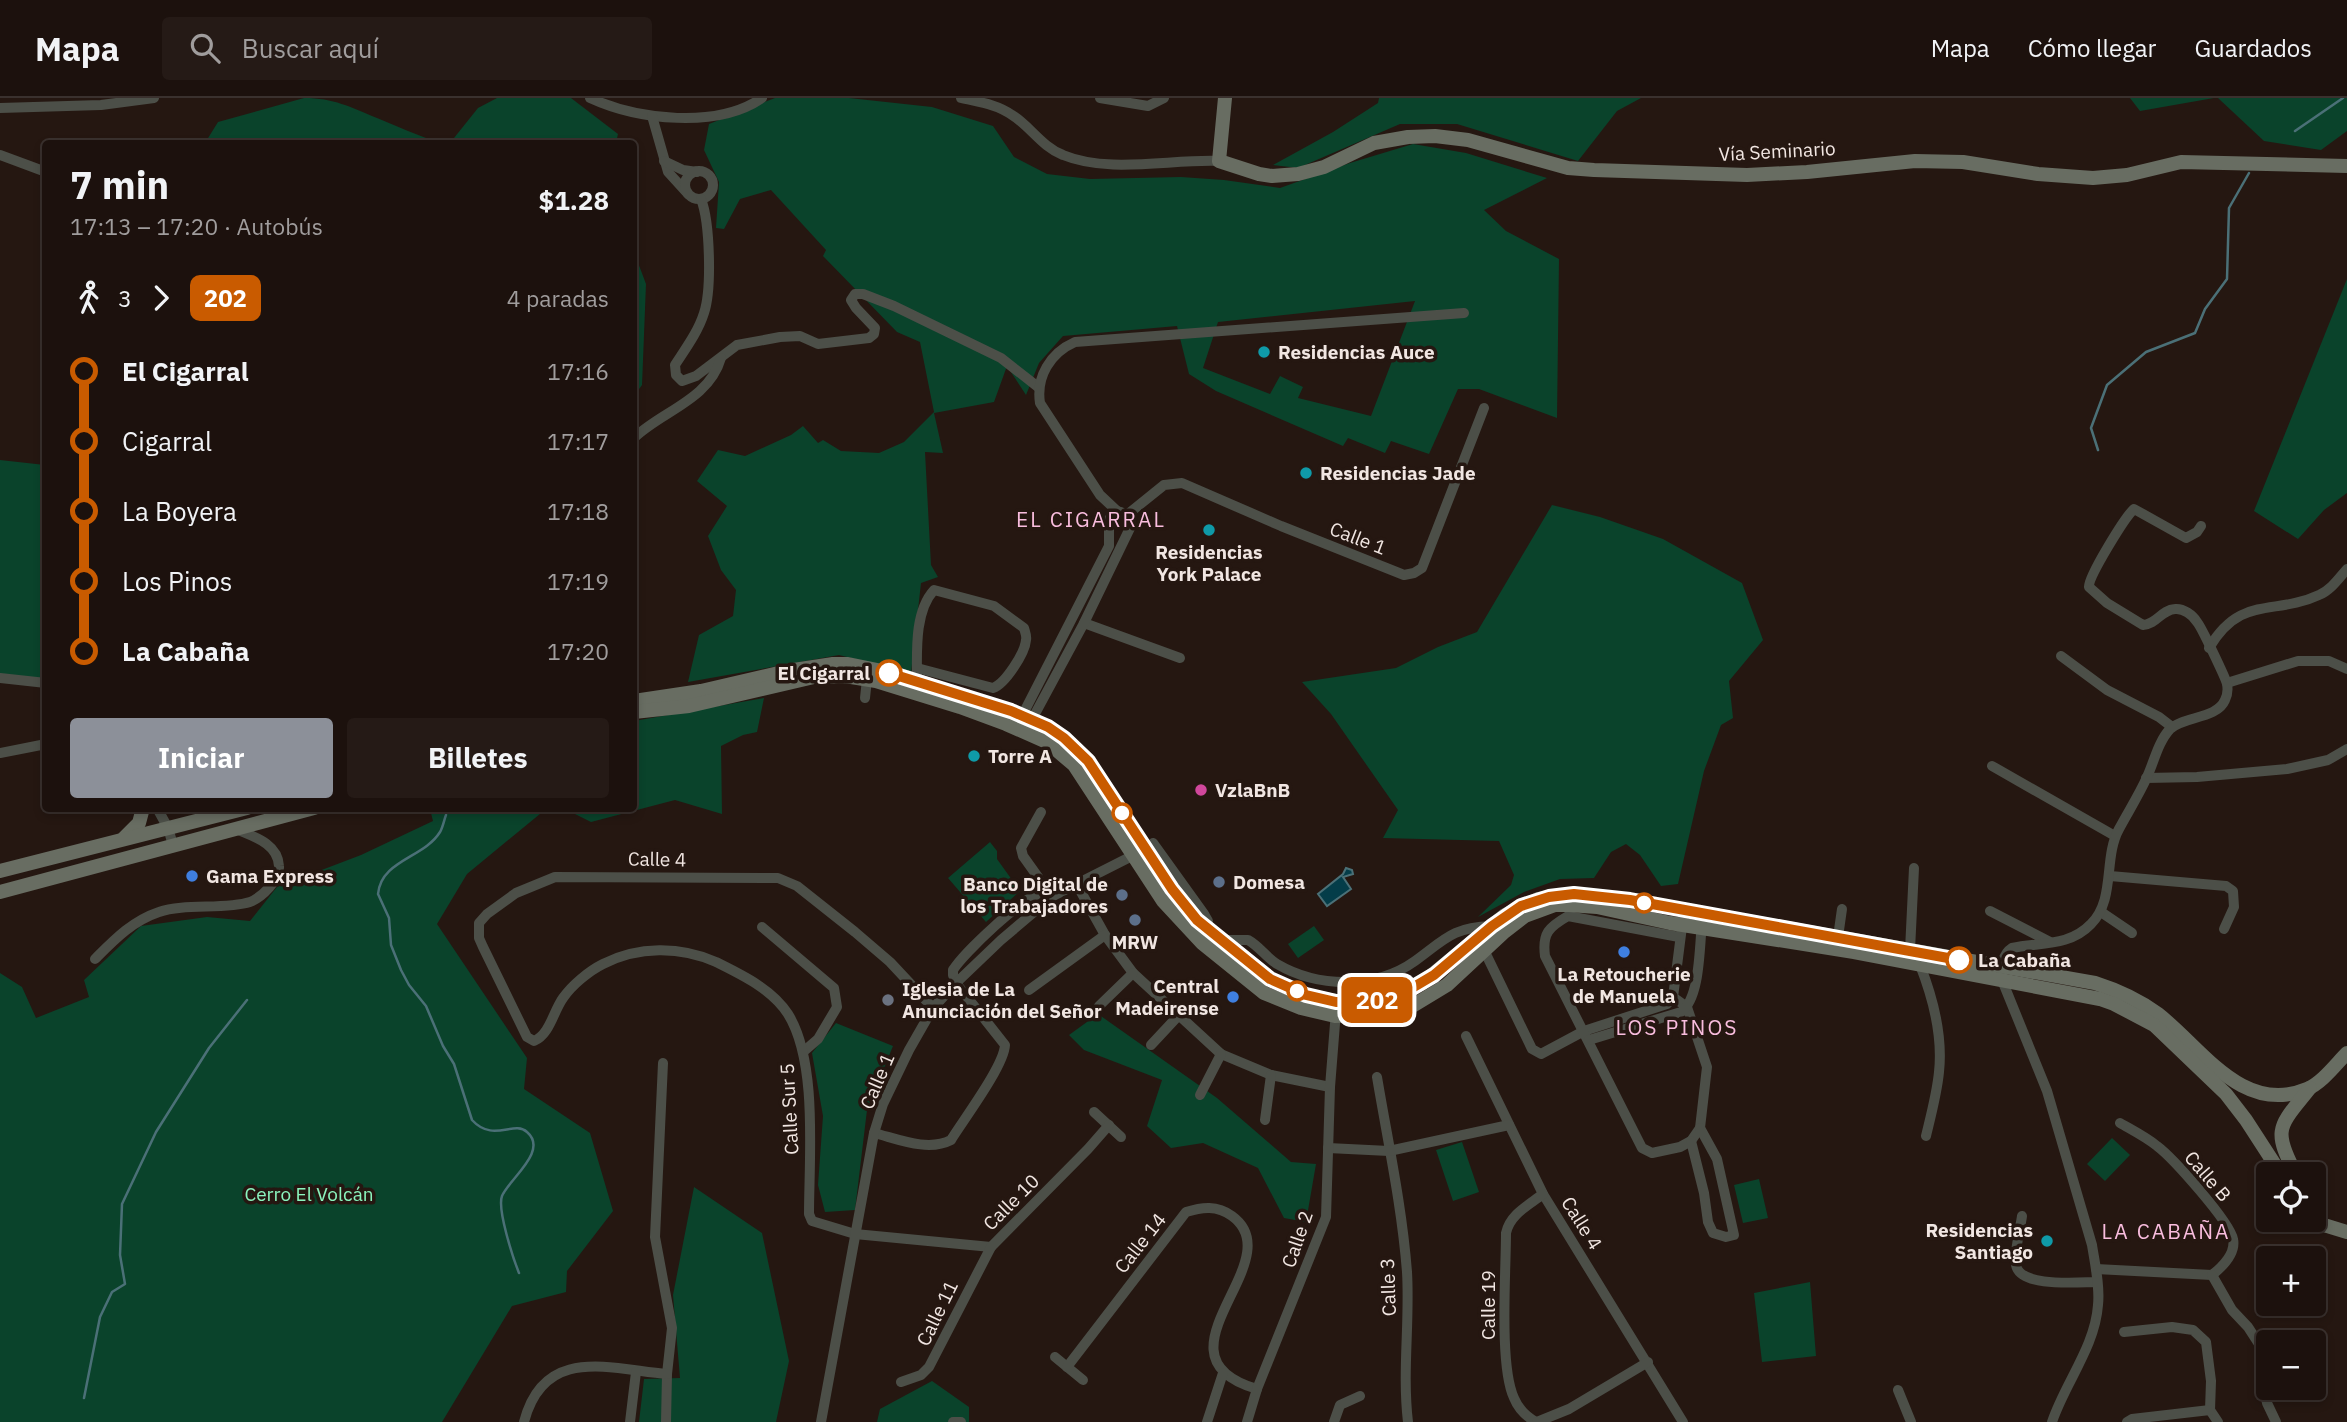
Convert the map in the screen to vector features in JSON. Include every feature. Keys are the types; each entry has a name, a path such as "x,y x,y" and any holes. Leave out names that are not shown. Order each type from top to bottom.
{"main road":[{"path":"1219,161 1225,98"},
{"name":"Vía Seminario","path":"1219,161 1259,174 1298,174 1324,167 1374,143 1402,137 1435,136 1468,140 1568,168 1594,170 1747,175 1915,161 1963,162 2038,174 2093,178 2127,175 2181,162 2347,166"},
{"path":"637,701 690,693 833,664 917,675 1028,718 1064,738 1088,761 1143,849 1175,915 1234,971 1264,993 1301,1008 1384,1014 1414,1005 1447,985 1525,916 1555,905 1597,907 1681,924 1702,920 1838,937 1910,950 2115,1004 2154,1025 2226,1094 2273,1162"},
{"path":"637,712 689,706 814,677 845,676 867,679 960,706 1047,742 1074,765 1143,849 1186,907 1220,940 1270,979 1336,1009 1390,997 1421,984 1492,926 1521,906 1538,899 1574,894 1630,900 1681,924"},
{"path":"122,839 139,823 142,812"},
{"path":"0,872 231,812"},
{"path":"0,891 300,812"},
{"path":"1702,920 1920,965 2095,983 2116,990 2158,1014 2192,1047 2235,1082 2266,1094 2293,1093 2310,1088"},
{"path":"2290,1162 2282,1148 2282,1131 2287,1116 2310,1088 2347,1053"},
{"path":"2326,1223 2347,1232"}],"street":[{"path":"0,108 101,105 154,98"},
{"path":"590,98 610,106 652,116 720,115 743,109 762,98"},
{"path":"961,98 989,104 1010,113 1064,156 1106,163 1219,161"},
{"path":"1100,98 1138,106 1148,106 1164,98"},
{"path":"652,116 668,172 675,183 688,194 701,199"},
{"path":"0,155 42,170"},
{"path":"664,162 683,170 705,173 713,183 712,192 701,199"},
{"path":"688,194 686,181 696,172"},
{"path":"701,199 707,222 707,304 697,331 675,365 676,375 682,381 689,379 737,345 780,337 800,336 818,345 869,338 874,334 875,328 851,300 855,295 863,294 894,306 1001,358 1038,387"},
{"path":"1022,732 1114,548 1131,526 1131,519 1100,495 1043,410 1038,387 1049,362 1057,353 1075,342 1464,313"},
{"path":"637,436 698,393 710,380 721,358"},
{"name":"Calle 1","path":"1123,512 1164,485 1182,483 1280,526 1404,575 1414,573 1422,568 1485,408"},
{"path":"2052,1422 2088,1345 2098,1306 2096,1269 2092,1245 2047,1091 2002,974 2005,954 2011,948 2059,942 2088,928 2101,912 2110,876 2115,836 2146,778 2164,736 2172,727 2224,704 2227,683 2198,622 2186,612 2176,609 2164,613 2153,623 2143,625 2107,603 2089,587 2088,582 2120,527 2134,509 2186,538 2202,526"},
{"path":"1028,718 1084,623 1114,548 1109,519 1123,512"},
{"path":"2209,648 2222,626 2244,613 2321,595 2347,569"},
{"path":"934,590 994,606 1024,628 1026,640 1014,666 1001,685 993,688 917,675 923,612 927,598 934,590"},
{"path":"1084,623 1180,658"},
{"path":"2061,656 2107,690 2159,717 2172,727"},
{"path":"2227,683 2298,661 2329,661 2347,669"},
{"path":"0,678 42,683"},
{"path":"865,698 867,679"},
{"path":"0,753 42,745"},
{"path":"2146,778 2197,777 2287,769 2328,760 2347,749"},
{"path":"1992,766 2115,836"},
{"path":"159,812 173,845"},
{"path":"1041,812 1021,848 1023,856 1038,877 1042,893"},
{"path":"95,960 119,934 142,919 161,911 250,902 271,886 279,868 275,851 258,838 237,830"},
{"name":"Calle 1","path":"821,1422 874,1133 883,1104 909,1050 933,1009 1000,940 1054,895 1143,849"},
{"path":"1910,950 1914,869"},
{"name":"Calle 4","path":"534,1041 527,1037 482,947 479,923 516,893 546,880 570,876 778,878 797,886 869,940 933,1009"},
{"path":"2110,876 2225,886 2233,891 2234,907 2224,929"},
{"path":"1076,883 1105,934 1133,973 1221,1054 1271,1075 1330,1087"},
{"path":"874,1133 940,1146 951,1140 1005,1051 1005,1045 956,983 953,975 957,965 1025,901 1042,893 1054,895"},
{"path":"1838,937 1842,909"},
{"path":"1990,911 2050,942"},
{"path":"2101,912 2132,933"},
{"path":"1484,950 1535,1052 1541,1054 1586,1036 1657,1009 1667,1004 1674,997 1681,924 1568,916 1552,926 1543,941 1545,956 1586,1036 1642,1148 1652,1153 1663,1152 1691,1141 1700,1128 1707,1067 1687,1007 1674,997"},
{"path":"1586,1036 1681,1012 1687,1007 1695,991 1702,920"},
{"path":"1220,940 1248,940 1274,962 1295,974 1335,982 1389,975 1404,968 1459,930 1492,926"},
{"path":"762,927 834,988 837,1007 818,1039 803,1052"},
{"path":"1029,990 1105,934"},
{"path":"1679,950 1698,951"},
{"name":"Calle Sur 5","path":"534,1041 542,1038 563,997 589,973 602,964 641,951 688,952 708,959 760,986 788,1013 803,1052 808,1103 809,1214 812,1221 818,1224 855,1234"},
{"path":"1920,965 1936,1016 1939,1036 1940,1071 1926,1136"},
{"path":"1100,1006 1133,973"},
{"name":"Calle 2","path":"1247,1422 1257,1389 1326,1217 1330,1087 1336,1009"},
{"path":"1151,1045 1178,1016"},
{"name":"Calle 4","path":"1466,1036 1544,1194 1683,1422"},
{"path":"1200,1095 1221,1054"},
{"path":"663,1063 655,1237 672,1328 666,1422"},
{"path":"1265,1120 1271,1075"},
{"name":"Calle 3","path":"1377,1077 1400,1207 1407,1275 1405,1394 1408,1422"},
{"path":"1094,1112 1121,1137"},
{"name":"Calle B","path":"2120,1123 2158,1147 2212,1206 2230,1230 2234,1242 2226,1262 2212,1275"},
{"name":"Calle 10","path":"855,1234 991,1247 1109,1125"},
{"path":"1328,1148 1389,1151 1509,1125"},
{"path":"1691,1141 1708,1222 1713,1233 1726,1237 1734,1235 1717,1159 1700,1128"},
{"name":"Calle 19","path":"1544,1194 1517,1213 1508,1224 1506,1233 1506,1349 1510,1385 1518,1404 1529,1419 1536,1422 1569,1409 1648,1362"},
{"name":"Calle 14","path":"1067,1367 1186,1213 1203,1207 1224,1211 1240,1222 1248,1237 1248,1250 1241,1272 1213,1339 1214,1355 1223,1373"},
{"path":"2022,1216 2016,1264 2019,1273 2027,1279 2043,1281 2097,1282"},
{"name":"Calle 11","path":"901,1382 921,1375 929,1367 991,1247"},
{"path":"2096,1269 2212,1275 2232,1310 2259,1344 2261,1376 2267,1403 2276,1422"},
{"path":"2124,1332 2172,1327 2193,1329 2206,1342 2210,1410 2218,1422"},
{"path":"1055,1357 1083,1380"},
{"path":"524,1422 535,1396 552,1376 563,1371 593,1365 667,1374"},
{"path":"630,1422 636,1371"},
{"path":"1207,1422 1223,1373 1257,1389"},
{"path":"1898,1390 1911,1422"},
{"path":"1334,1422 1340,1405 1360,1396"},
{"path":"2127,1422 2132,1419 2210,1410"},
{"path":"953,1422 961,1422"}],"green space":[{"path":"304,98 342,104 432,140 207,140 218,122"},
{"path":"497,98 571,98 618,134 617,140 452,140 478,108"},
{"path":"775,98 849,98 932,107 993,126 1014,157 1047,174 1090,179 1181,177 1280,188 1413,144 1466,153 1547,178 1484,210 1506,231 1559,259 1557,418 1479,389 1458,389 1429,454 1391,441 1385,453 1348,438 1343,446 1216,391 1189,374 1177,326 1063,336 1039,363 1026,395 1007,366 994,402 934,413 943,453 925,452 931,565 938,577 921,583 911,673 839,655 688,682 699,635 733,616 736,590 721,570 708,536 727,506 697,481 718,450 745,456 791,435 803,426 818,443 823,440 841,451 879,453 904,442 934,412 920,342 897,332 823,256 826,250 771,190 740,199 724,229 716,228 719,182 704,150 709,124","holes":["1415,301 1371,416 1298,398 1303,387 1280,376 1270,394 1203,368 1218,322"]},
{"path":"1379,98 1641,98 1617,111 1578,161 1457,124 1400,124 1298,168 1273,165 1333,132 1378,103"},
{"path":"2130,98 2214,98 2140,111"},
{"path":"2218,98 2347,98 2347,131 2321,150 2264,141"},
{"path":"637,260 646,284 642,385 637,392"},
{"path":"2347,279 2347,493 2324,510 2298,539 2254,511"},
{"path":"0,460 42,465 42,683 0,678"},
{"path":"1552,505 1600,517 1663,539 1742,583 1763,640 1729,681 1733,718 1721,725 1704,771 1678,884 1661,886 1640,855 1626,844 1611,852 1594,878 1560,879 1524,892 1478,917 1511,885 1514,875 1499,841 1383,838 1398,810 1331,714 1302,682 1396,668 1438,647 1477,632"},
{"path":"764,698 757,732 743,735 721,746 722,814 675,800 637,810 637,720"},
{"name":"Cerro El Volcán","path":"431,812 542,812 467,874 437,924 527,1058 524,1089 590,1133 613,1211 567,1271 566,1292 512,1306 442,1422 0,1422 0,973 22,987 36,1018 89,997 84,980 141,926 207,917 250,921 277,887 361,855 433,821"},
{"path":"571,812 629,812 591,822"},
{"path":"990,842 997,851 997,859 1020,891 986,922 948,878"},
{"path":"1314,926 1324,940 1298,958 1288,944"},
{"path":"1098,1014 1217,1098 1291,1162 1316,1164 1306,1222 1284,1218 1258,1168 1203,1143 1171,1148 1147,1126 1162,1080 1084,1050 1069,1035"},
{"path":"836,1023 893,1046 867,1110 855,1210 825,1212 818,1185 823,1116 812,1053"},
{"path":"2112,1138 2130,1155 2105,1181 2087,1164"},
{"path":"1462,1142 1479,1192 1453,1201 1436,1150"},
{"path":"1759,1179 1768,1218 1743,1223 1734,1185"},
{"path":"694,1187 762,1233 789,1361 776,1422 639,1422 644,1379 680,1378 673,1295"},
{"path":"1810,1282 1816,1356 1762,1362 1754,1293"},
{"path":"932,1381 969,1407 969,1422 877,1422 880,1409"}],"water":[{"path":"1346,868 1352,870 1353,874 1343,877 1351,889 1327,906 1318,894 1343,874"}],"waterway":[{"path":"2295,131 2343,98"},
{"path":"2098,450 2091,428 2107,385 2146,352 2195,333 2205,309 2227,279 2229,208 2249,173"},
{"path":"446,815 441,830 433,841 395,866 381,883 378,894 389,918 391,945 401,970 426,1006 454,1064 472,1120 488,1130 522,1129 533,1140 531,1156 506,1189 501,1202 506,1234 519,1273"},
{"path":"84,1398 100,1317 112,1292 125,1284 120,1255 122,1204 156,1132 209,1048 247,1000"}],"bus line":[{"name":"202","path":"889,673 1011,711 1048,727 1064,738 1088,761 1172,889 1197,920 1270,979 1306,995 1336,1002 1354,1002 1373,1001 1407,991 1434,975 1505,915 1538,899 1574,894 1630,900 1959,960"}],"place":[{"name":"Residencias Auce","path":"1264,352"},
{"name":"Residencias Jade","path":"1306,473"},
{"name":"Residencias York Palace","path":"1209,530"},
{"name":"El Cigarral","path":"889,673"},
{"name":"Torre A","path":"974,756"},
{"name":"VzlaBnB","path":"1201,790"},
{"name":"Gama Express","path":"192,876"},
{"name":"Domesa","path":"1219,882"},
{"name":"Banco Digital de los Trabajadores","path":"1122,895"},
{"name":"MRW","path":"1135,920"},
{"name":"La Retoucherie de Manuela","path":"1624,952"},
{"name":"La Cabaña","path":"1959,960"},
{"name":"Central Madeirense","path":"1233,997"},
{"name":"Iglesia de La Anunciación del Señor","path":"888,1000"},
{"name":"Residencias Santiago","path":"2047,1241"}],"district":[{"name":"EL CIGARRAL","path":"1091,520"},
{"name":"LOS PINOS","path":"1677,1028"},
{"name":"LA CABAÑA","path":"2166,1232"}]}
